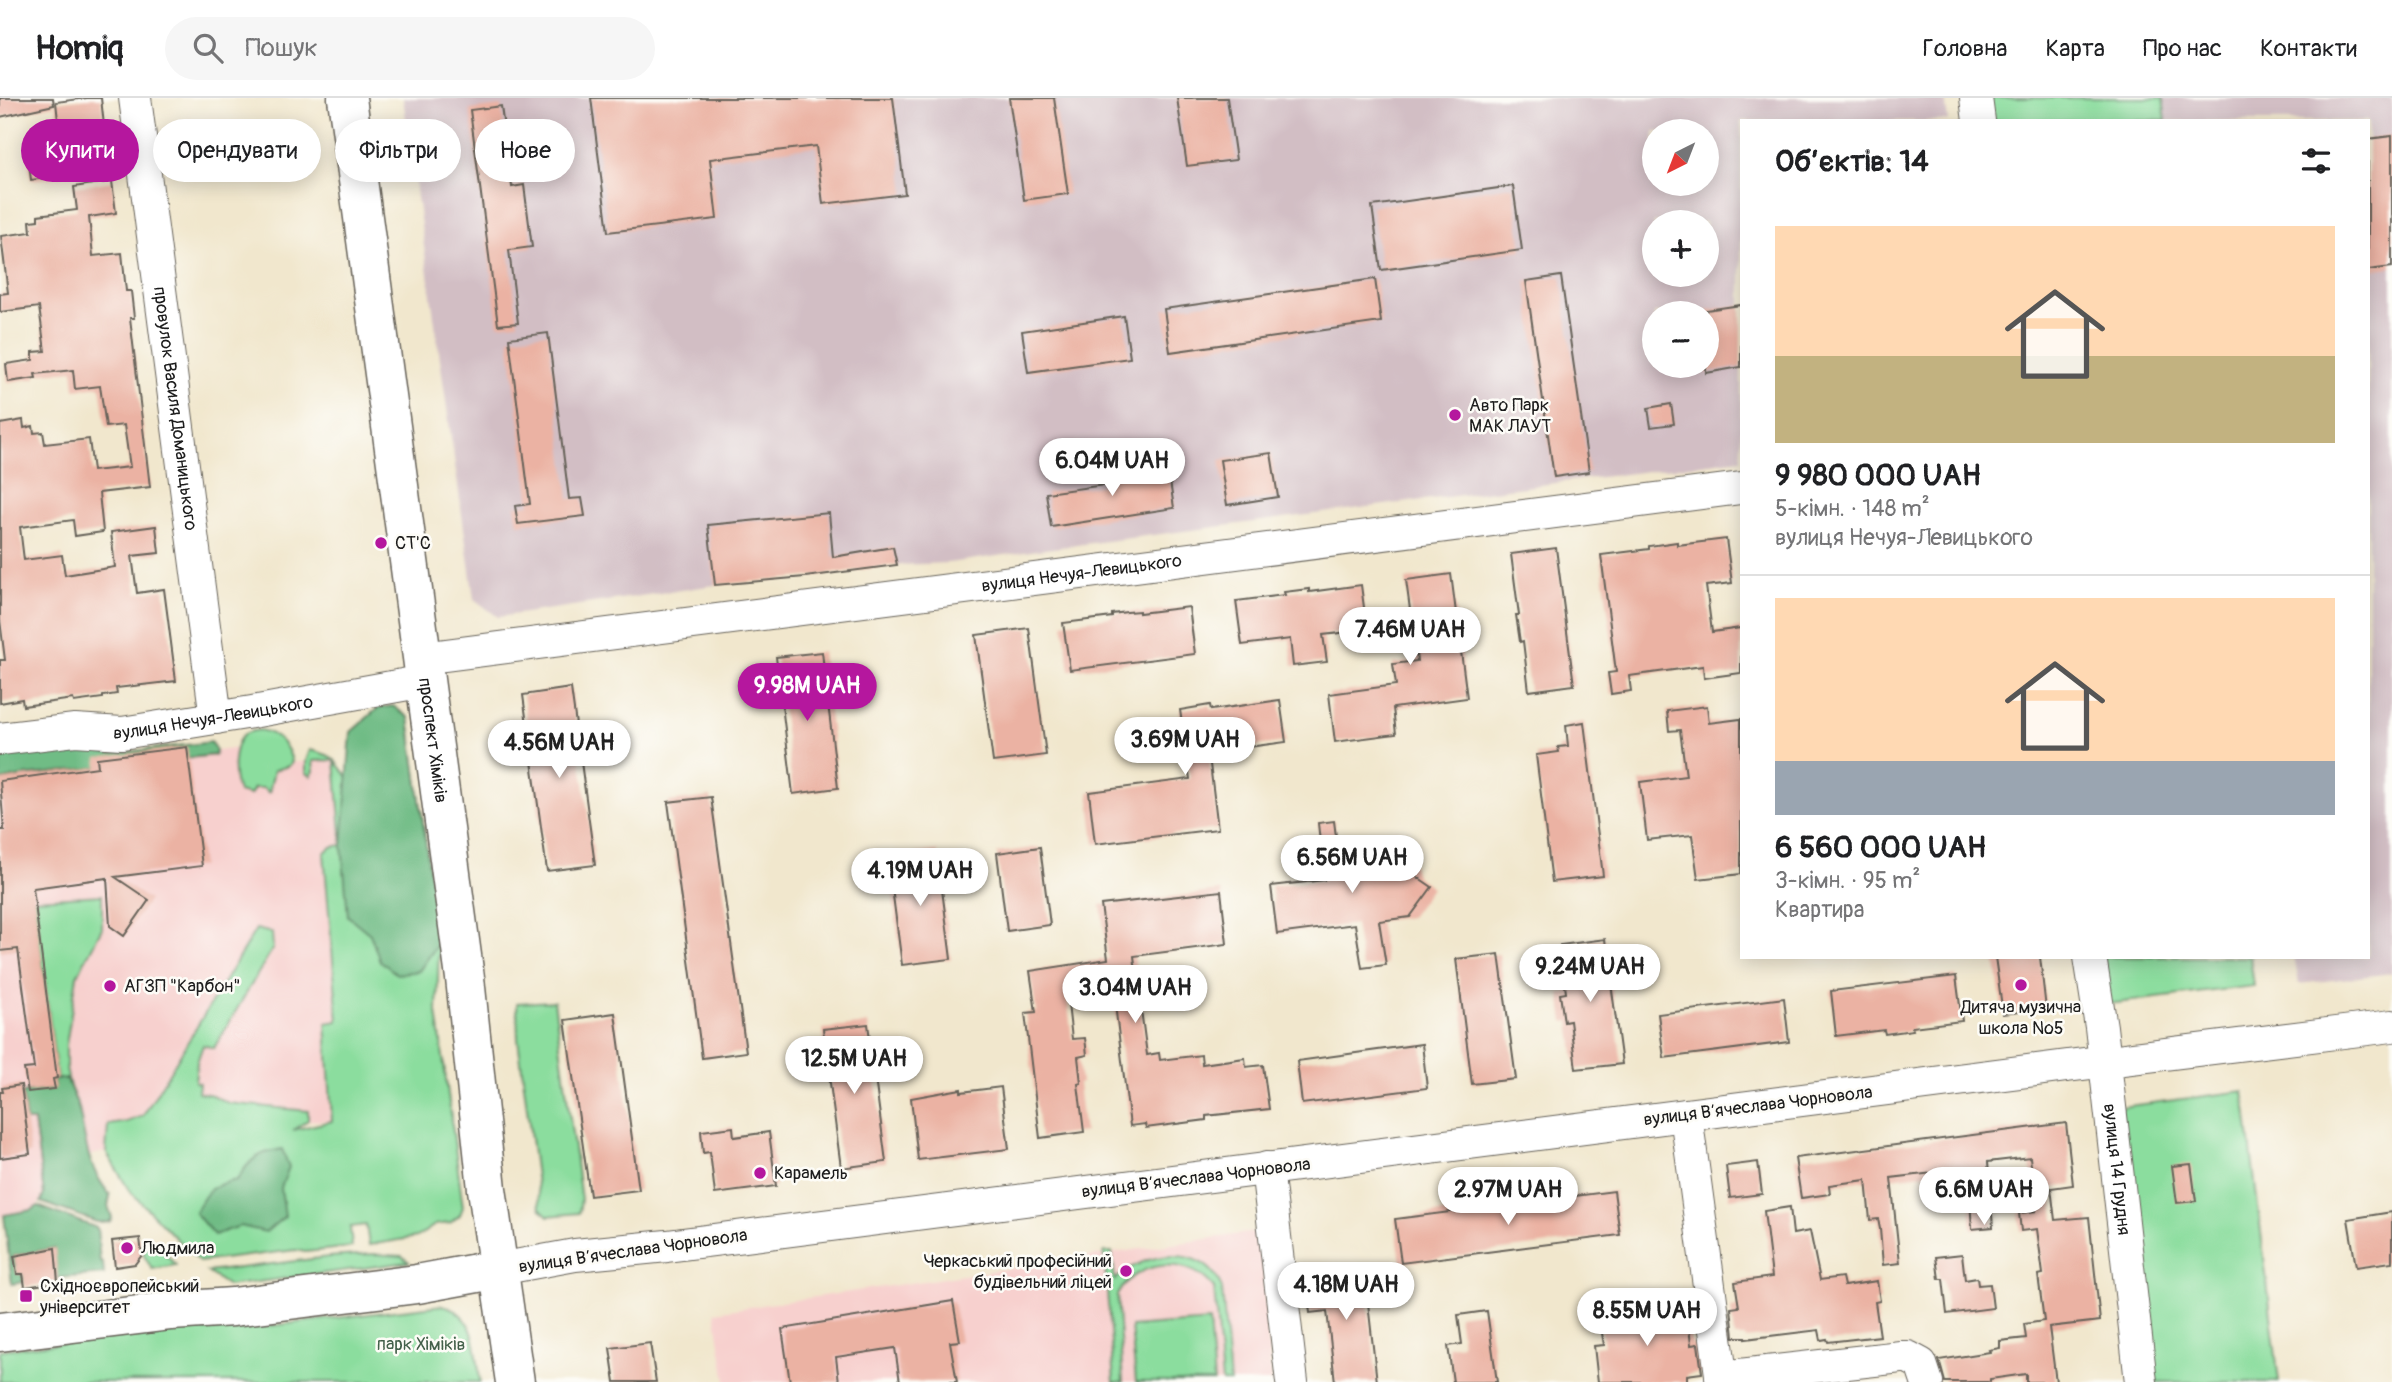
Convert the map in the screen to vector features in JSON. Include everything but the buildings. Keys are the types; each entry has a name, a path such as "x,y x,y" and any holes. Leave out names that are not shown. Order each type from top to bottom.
{"main road":[{"name":"проспект Хіміків","path":"347,98 465,978 486,1189 515,1382"},
{"name":"вулиця Вʼячеслава Чорновола","path":"0,1332 404,1286 499,1269"}],"street":[{"name":"провулок Василя Доманицького","path":"135,98 216,718"},
{"path":"1976,98 1979,119"},
{"name":"вулиця Нечуя-Левицького","path":"0,739 75,730 122,733 216,718 424,669 1740,488"},
{"name":"вулиця 14 Грудня","path":"2090,959 2141,1382"},
{"name":"вулиця Вʼячеслава Чорновола","path":"499,1269 575,1255 667,1246 2392,1026"},
{"path":"1686,1115 1722,1379 1908,1357 1921,1364 1927,1382"},
{"path":"1267,1168 1292,1382"}],"shaded area":[{"path":"403,98 1945,98 1948,119 1740,119 1740,459 949,563 897,565 715,585 498,617 474,599 415,182 461,182 461,119 406,119"},
{"path":"2163,98 2392,98 2392,973 2299,984 2294,959 2370,959 2370,119 2166,119"},
{"path":"76,741 110,754 211,742 216,751 247,747 248,766 335,759 357,1019 326,1023 332,1121 144,1116 120,1153 106,1152 87,1156 44,1194 36,1209 0,1217 0,751"},
{"name":"Черкаський професійний будівельний ліцей","path":"1261,1231 1271,1382 726,1382 715,1312"}],"green space":[{"path":"1987,98 2163,98 2166,119 1990,119"},
{"path":"393,706 409,718 439,942 437,1012 463,1207 460,1215 450,1223 435,1225 417,1237 369,1245 366,1225 350,1227 352,1247 305,1252 296,1250 199,1262 129,1190 106,1152 108,1125 143,1116 256,929 272,933 273,948 214,1048 203,1045 197,1062 195,1082 199,1083 198,1092 228,1103 308,1111 308,1120 293,1130 332,1121 326,1023 338,1021 324,853 331,847 342,845 335,761 349,778 378,708"},
{"path":"393,706 409,718 439,942 419,971 397,974 380,961 370,934 348,916 342,846 351,732 378,708"},
{"path":"260,730 281,741 292,762 289,766 274,770 269,793 263,788 254,788 250,795 238,792 234,771 236,747 243,735"},
{"path":"76,741 110,754 211,742 216,751 215,755 22,776 0,781 0,751"},
{"path":"310,750 334,760 313,761 314,771 311,776 306,773"},
{"path":"102,895 102,928 77,976 66,1045 66,1069 79,1108 87,1156 99,1181 110,1195 108,1206 112,1218 109,1222 101,1223 41,1202 44,1194 34,1121 26,1121 22,1093 55,1089 53,1079 57,1077 34,899"},
{"path":"2103,959 2250,959 2254,986 2109,1004"},
{"path":"554,1001 581,1199 579,1213 548,1216 540,1208 518,1039 517,1003"},
{"path":"53,1079 67,1079 79,1110 92,1164 110,1195 108,1206 112,1218 109,1222 97,1222 41,1202 44,1194 34,1121 26,1121 22,1093 54,1089"},
{"path":"2244,1091 2279,1382 2151,1382 2146,1345 2151,1323 2120,1107"},
{"path":"282,1149 289,1167 281,1188 285,1216 266,1232 240,1226 214,1235 195,1213 206,1194 221,1184 237,1180 250,1162 260,1155"},
{"path":"38,1206 97,1228 100,1262 103,1263 104,1274 57,1278 54,1248 14,1256 17,1274 23,1274 24,1282 12,1284 4,1215 32,1210"},
{"path":"155,1243 176,1265 152,1269 143,1254 147,1245"},
{"path":"1104,1252 1112,1252 1115,1280 1141,1263 1173,1256 1189,1258 1203,1264 1214,1274 1222,1289 1230,1382 1222,1382 1214,1288 1191,1270 1164,1266 1137,1274 1117,1295 1123,1382 1114,1382"},
{"path":"373,1254 402,1256 409,1262 228,1286 207,1272 329,1257"},
{"name":"парк Хіміків","path":"443,1305 463,1317 469,1326 476,1347 480,1382 0,1382 0,1350 174,1330 236,1330"},
{"path":"1209,1321 1214,1382 1136,1382 1131,1327"}],"place":[{"name":"Авто Парк МАК ЛАУТ","path":"1455,415"},
{"name":"СТ'С","path":"381,543"},
{"name":"Дитяча музична школа №5","path":"2021,985"},
{"name":"АГЗП \"Карбон\"","path":"110,986"},
{"name":"Карамель","path":"760,1173"},
{"name":"Людмила","path":"127,1248"},
{"name":"Черкаський професійний будівельний ліцей","path":"1126,1271"},
{"name":"Східноєвропейський університет","path":"26,1296"}]}
